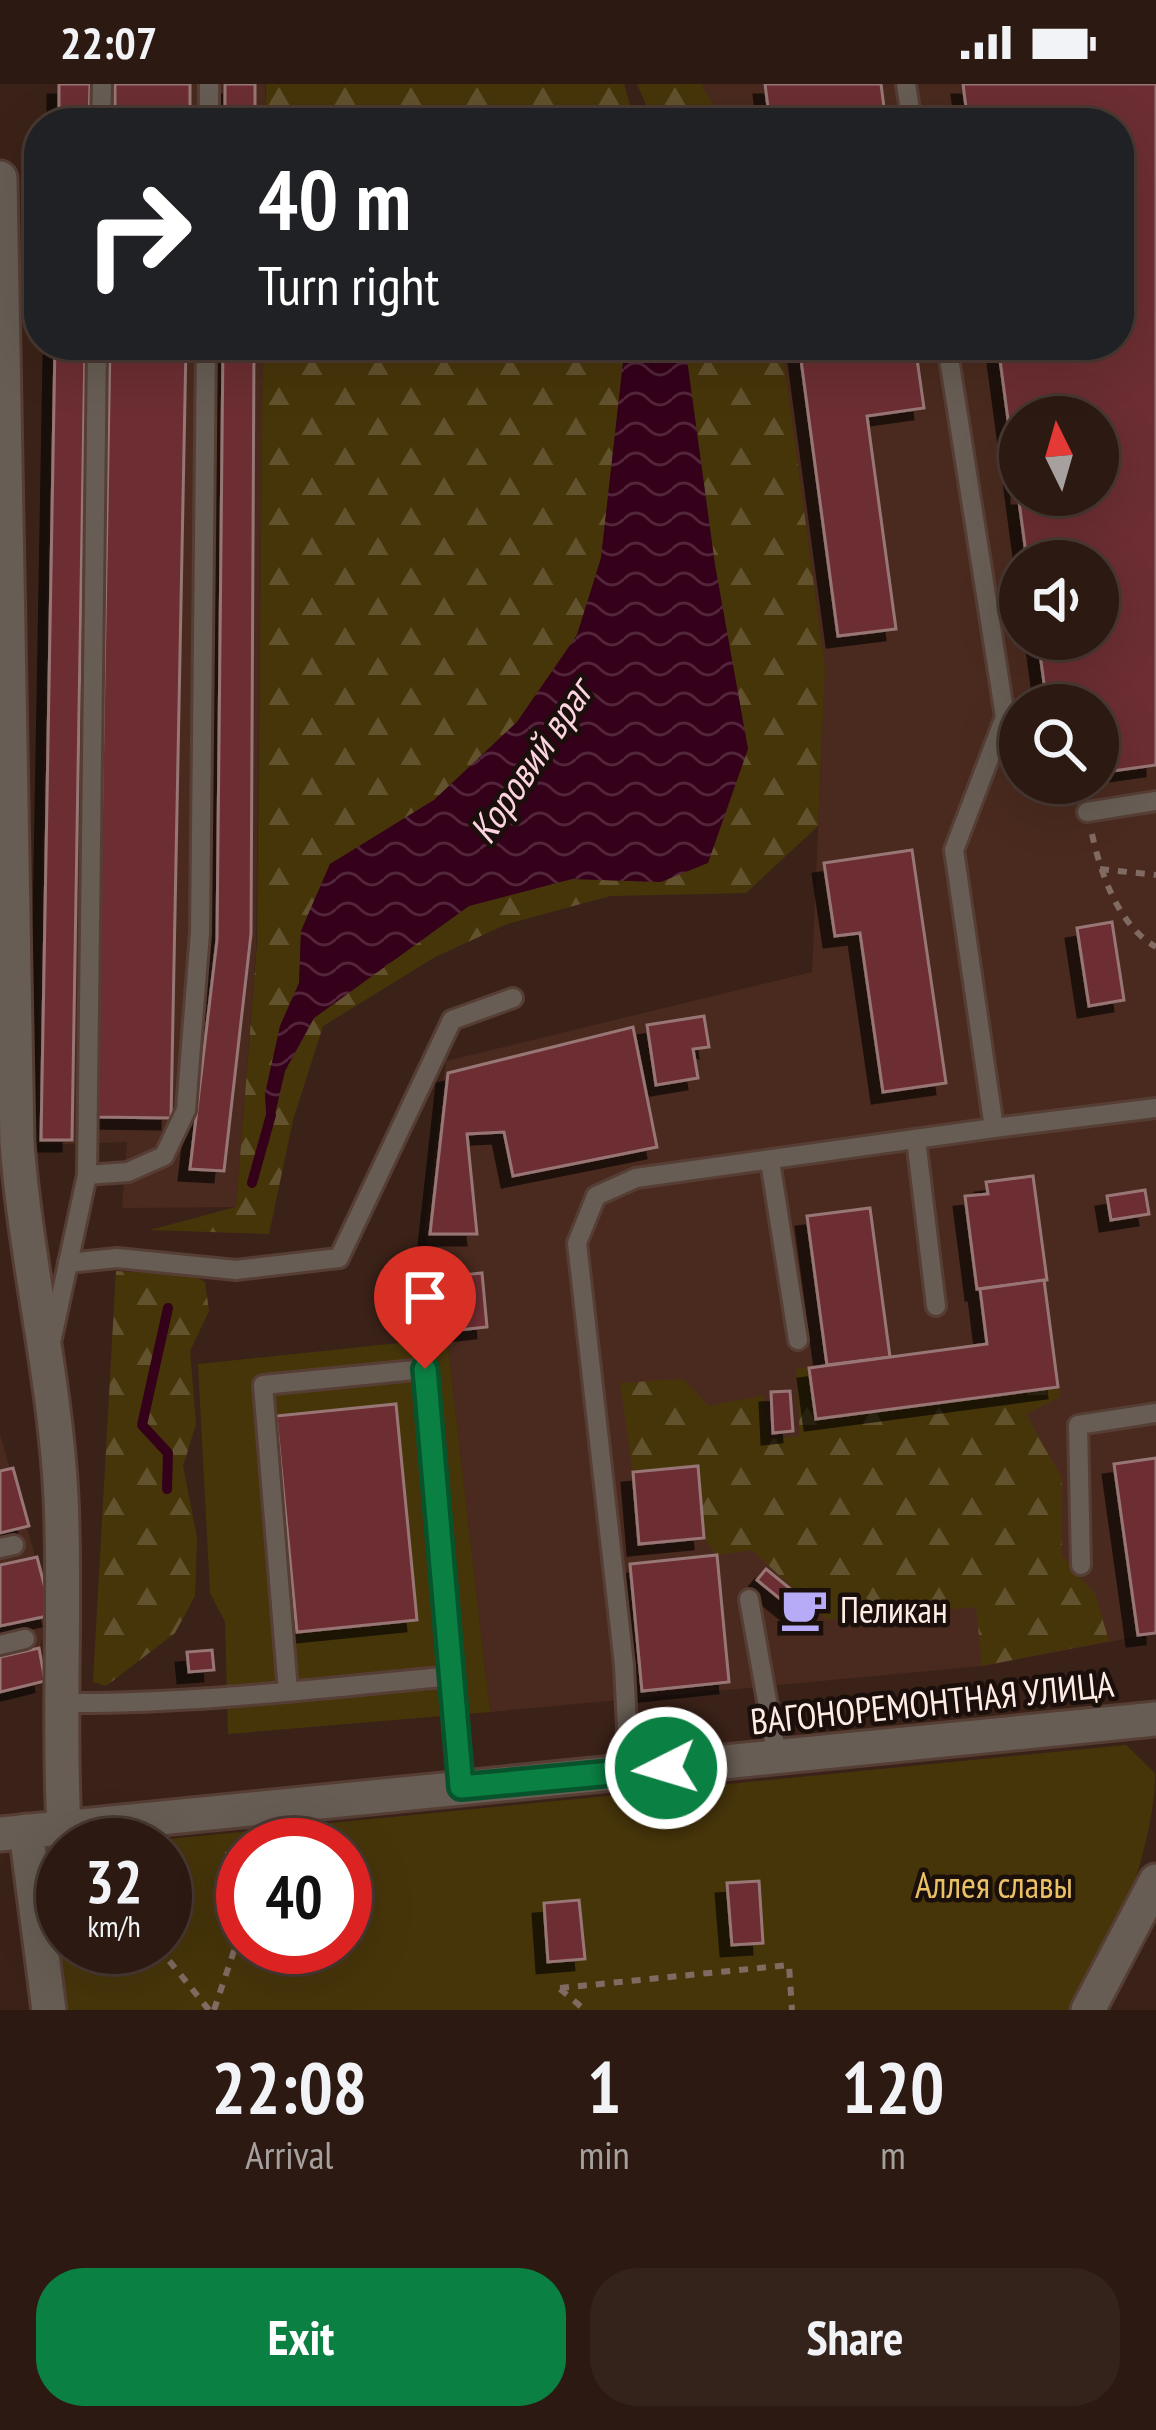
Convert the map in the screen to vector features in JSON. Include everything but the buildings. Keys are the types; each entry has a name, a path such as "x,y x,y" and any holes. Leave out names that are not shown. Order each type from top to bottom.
{"street":[{"path":"0,178 16,1143 24,1243 48,1355 61,1496 64,1818"},
{"name":"ВАГОНОРЕМОНТНАЯ УЛИЦА","path":"153,1818 1156,1719"},
{"path":"13,1832 49,2010"},
{"path":"1095,2008 1156,1881"}],"lane":[{"path":"48,1355 87,1175 97,360"},
{"path":"87,1175 128,1172 164,1156 186,1110 200,933 206,360"},
{"path":"948,360 1005,717 987,776 954,850 994,1128"},
{"path":"1087,812 1156,802"},
{"path":"68,1264 117,1258 236,1270 339,1258 452,1019 513,998"},
{"path":"629,1771 624,1665 577,1243 596,1196 636,1178 1156,1108"},
{"path":"916,1139 936,1306"},
{"path":"770,1161 798,1340"},
{"path":"288,1691 263,1385 425,1369 461,1787"},
{"path":"1082,1565 1078,1425 1156,1413"},
{"path":"749,1599 777,1756"},
{"path":"0,1645 25,1639"},
{"path":"64,1703 453,1676"}],"path":[{"path":"1087,812 1100,869 1136,936 1156,947"},
{"path":"1100,869 1156,875"},
{"path":"585,2010 560,1988 789,1965 793,2010"},
{"path":"181,1974 212,2010 225,1974"}],"shaded area":[{"path":"57,84 265,84 265,108 57,108"},
{"path":"701,84 1156,84 1156,1633 982,1666 490,1712 447,1338 424,1231 446,1061 812,972 825,668 784,360 1134,360 1134,108 715,108"},
{"path":"52,360 263,360 256,951 236,1207 122,1208 127,1142 36,1145"},
{"path":"0,1434 52,1615 39,1648 0,1692"}],"green space":[{"path":"266,84 624,84 631,108 265,108"},
{"path":"637,84 701,84 715,108 647,108"},
{"path":"263,360 623,360 601,558 577,635 517,722 434,800 330,864 301,931 299,983 280,1026 265,1094 268,1139 285,1071 314,1018 469,906 572,879 661,882 748,749 715,565 687,360 784,360 825,668 818,826 746,893 610,896 507,924 435,957 323,1026 293,1120 269,1234 150,1230 236,1207 257,944"},
{"path":"116,1271 192,1275 205,1282 209,1311 190,1351 196,1424 183,1466 197,1538 195,1596 175,1633 106,1686 93,1682"},
{"path":"447,1338 490,1712 228,1734 225,1622 210,1593 198,1364"},
{"path":"809,1368 816,1419 1058,1387 1060,1397 1026,1414 1062,1478 1062,1556 1095,1594 1109,1641 982,1666 976,1607 827,1620 752,1550 717,1555 704,1538 698,1466 633,1472 620,1383 683,1379 709,1406 763,1395 768,1439 800,1436 796,1369"},
{"name":"Аллея славы","path":"1126,1745 1155,1773 1148,1830 1130,1896 1105,1960 1077,2010 65,2010 61,1974 192,1974 192,1837 216,1834 216,1974 372,1974 372,1819"}],"water":[{"path":"623,360 687,360 715,565 748,749 708,863 661,882 572,879 469,906 314,1018 285,1071 268,1144 265,1094 280,1026 299,983 301,931 330,864 434,800 517,722 577,635 601,558"}],"waterway":[{"name":"Коровий враг","path":"252,1183 271,1115"},
{"name":"Коровий враг","path":"167,1489 168,1453 142,1425 168,1308"}],"place":[{"name":"Пеликан","path":"804,1609"}],"route":[{"path":"425,1369 461,1787 666,1768"}]}
